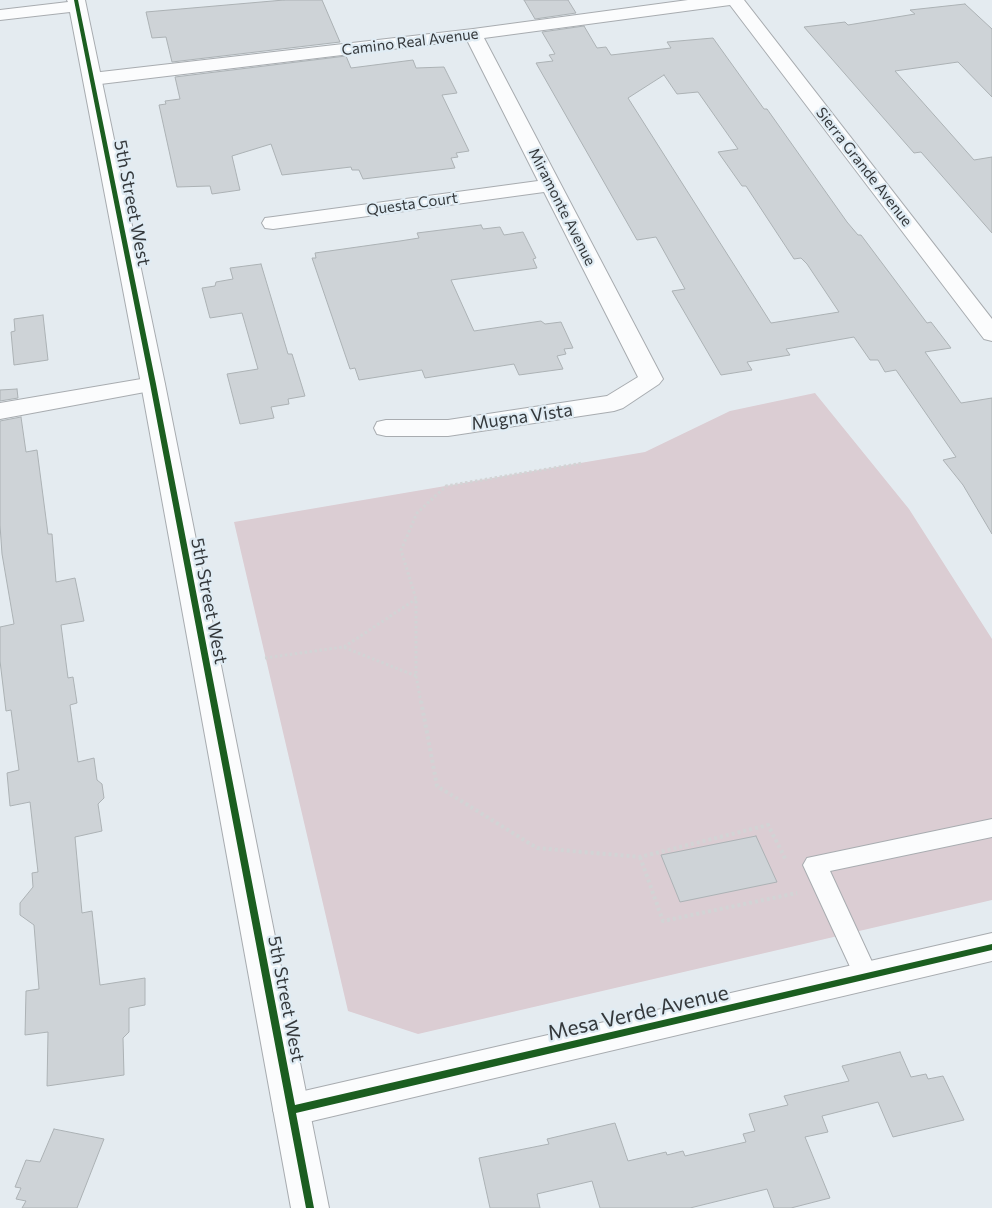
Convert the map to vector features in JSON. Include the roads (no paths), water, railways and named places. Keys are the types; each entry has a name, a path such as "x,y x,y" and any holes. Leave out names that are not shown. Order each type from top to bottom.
{"street":[{"name":"Camino Real Avenue","path":"92,79 473,34 728,0"},
{"name":"Sierra Grande Avenue","path":"735,0 992,334"},
{"path":"0,15 77,3"},
{"name":"5th Street West","path":"77,3 310,1208"},
{"name":"Miramonte Avenue","path":"473,34 651,379"},
{"name":"Questa Court","path":"273,222 551,185"},
{"name":"Mugna Vista","path":"386,428 448,428 614,403 651,379"},
{"path":"0,411 152,384"},
{"name":"Mesa Verde Avenue","path":"292,1110 992,947"}],"lane":[{"path":"867,977 815,866 992,828"}]}
